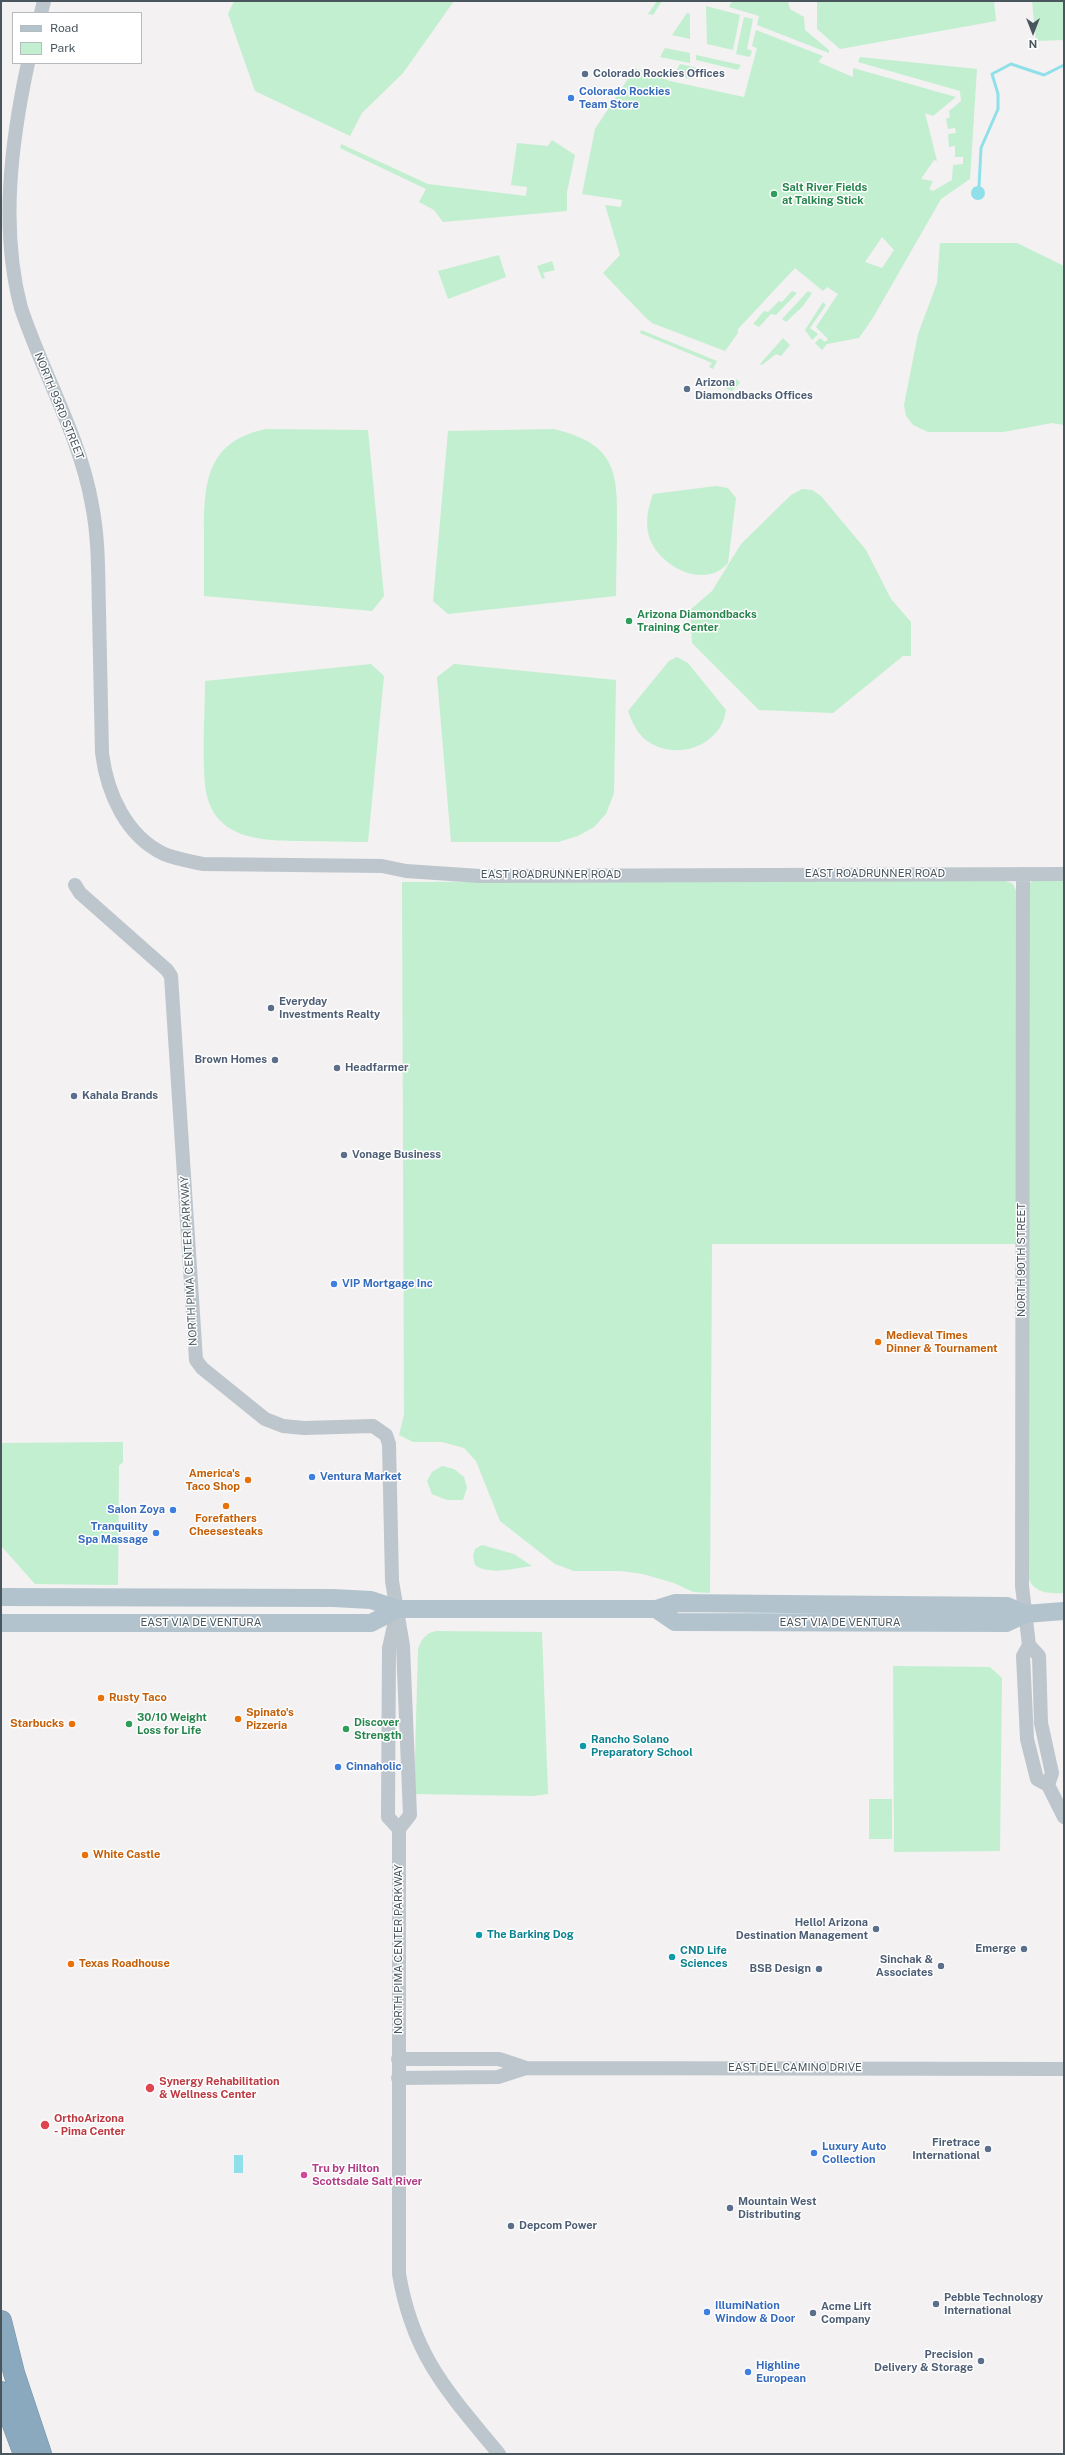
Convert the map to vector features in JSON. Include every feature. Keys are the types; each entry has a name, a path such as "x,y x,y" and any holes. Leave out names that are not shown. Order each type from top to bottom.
{"highway":[{"path":"1,2321 14,2373 42,2454"},
{"path":"1,2392 24,2454"}],"main road":[{"name":"EAST VIA DE VENTURA","path":"1,1598 333,1598 371,1600 398,1609 656,1610 676,1603 861,1603 1007,1606 1026,1614 1064,1612"},
{"name":"EAST VIA DE VENTURA","path":"1,1623 371,1622 398,1609"}],"street":[{"path":"40,12 44,1"},
{"name":"NORTH 93RD STREET","path":"28,64 8,174 7,221 10,257 20,307 75,441 92,505 98,545 102,753"},
{"name":"EAST ROADRUNNER ROAD","path":"102,753 111,794 129,825 152,847 164,854 203,864 382,866 406,871 480,876 1064,874"},
{"name":"NORTH 90TH STREET","path":"1023,874 1022,1586 1029,1645 1039,1656 1040,1723 1052,1773 1048,1785 1064,1817"},
{"name":"NORTH PIMA CENTER PARKWAY","path":"75,885 80,893 167,970 171,976 196,1360 202,1368 265,1419 283,1426 304,1428 373,1426 386,1435 390,1451 392,1581 404,1646 410,1815 399,1829 399,2274 408,2317 417,2340 446,2389 499,2454"},
{"name":"NORTH PIMA CENTER PARKWAY","path":"398,1609 389,1648 388,1817 399,1829"},
{"name":"EAST DEL CAMINO DRIVE","path":"398,2068 499,2059 526,2068 1064,2069"}],"green space":[{"path":"234,1 454,1 403,73 362,113 350,136 255,91 228,14"},
{"path":"657,1 662,1 653,15 648,14"},
{"path":"732,1 788,1 790,9 804,17 805,30 829,50 829,53 757,25 759,16 729,7"},
{"path":"817,1 994,1 996,21 840,49 817,29"},
{"path":"1032,1 1064,1 1064,40 1036,41"},
{"path":"706,6 740,15 733,50 707,44"},
{"path":"687,13 690,14 690,39 672,35"},
{"path":"744,17 753,19 747,49 752,51 750,57 736,54"},
{"name":"Salt River Fields at Talking Stick","path":"756,30 823,56 818,62 853,77 853,68 956,97 933,116 925,113 937,161 934,160 921,179 933,181 929,189 933,191 952,180 953,165 963,164 963,157 955,157 955,146 949,147 948,134 956,133 955,128 948,129 946,119 950,117 949,111 961,101 960,91 858,62 860,57 977,69 970,179 941,199 874,316 859,338 827,344 822,350 815,343 820,338 825,342 828,339 816,327 838,294 827,287 823,291 795,268 738,329 738,333 725,351 652,323 603,273 620,255 605,205 621,207 622,200 582,194 595,129 635,68 670,81 744,97 757,48 752,46","holes":["882,237 894,250 882,268 865,262"]},
{"path":"665,48 690,53 690,63 660,57"},
{"path":"696,55 741,65 738,70 696,60"},
{"path":"680,64 714,72 710,79 694,75 691,79 674,75"},
{"path":"552,140 575,155 567,192 567,211 443,222 434,210 419,202 426,189 340,148 341,144 428,184 526,196 527,187 511,185 517,143 548,146"},
{"path":"940,243 1017,243 1064,266 1064,425 1052,423 1003,432 928,432 913,425 906,416 904,405 918,334 937,283"},
{"path":"499,255 506,277 448,299 438,271"},
{"path":"552,261 555,270 543,273 545,278 542,279 537,266"},
{"path":"792,291 797,293 776,315 771,314 759,327 753,324 764,311 768,312 779,301 782,302"},
{"path":"808,291 812,293 803,306 786,322 782,319"},
{"path":"823,302 826,305 810,328 818,334 812,340 805,330"},
{"path":"641,330 717,361 713,369 709,367 712,363 640,333"},
{"path":"783,338 790,345 781,356 776,354 762,365 760,364"},
{"path":"737,379 740,383 732,391 725,388"},
{"path":"266,429 368,430 384,596 372,611 204,596 204,512 208,479 213,465 221,453 232,443 247,435"},
{"path":"554,429 574,435 590,443 601,452 609,462 614,475 617,506 616,596 448,614 433,601 448,431"},
{"path":"716,486 728,488 736,498 728,563 718,571 707,575 682,571 671,565 661,556 654,547 649,536 647,526 648,515 653,494"},
{"path":"802,489 812,490 821,496 866,550 891,599 911,622 911,656 903,656 833,713 759,710 692,643 690,610 712,591 741,544 791,495"},
{"path":"677,657 688,663 726,710 722,723 706,742 695,747 682,750 670,750 657,747 646,740 635,727 628,711 669,661"},
{"path":"371,664 384,676 368,842 288,841 255,838 241,834 228,827 217,817 209,803 205,785 205,681"},
{"path":"454,664 616,680 614,793 606,814 594,827 578,836 558,842 451,842 437,677"},
{"path":"1003,880 1013,884 1017,893 1017,1244 712,1244 710,1593 693,1592 674,1583 643,1574 621,1571 574,1571 555,1564 500,1521 476,1461 464,1448 442,1442 413,1442 399,1435 404,1415 402,882"},
{"path":"1064,880 1064,1593 1048,1593 1034,1586 1028,1577 1030,883 1032,881"},
{"path":"123,1442 123,1462 119,1466 118,1585 35,1584 2,1547 1,1443"},
{"path":"442,1466 454,1469 464,1477 467,1488 463,1500 447,1500 432,1494 427,1481 432,1472"},
{"path":"482,1545 514,1554 532,1566 495,1571 481,1568 475,1565 473,1556 475,1549"},
{"path":"437,1631 542,1632 548,1794 533,1796 414,1794 418,1649 425,1637 430,1633"},
{"path":"893,1666 990,1667 1002,1678 1000,1851 894,1852"},
{"path":"869,1799 892,1799 892,1839 869,1839"}],"water":[{"path":"975,186 981,186 985,190 985,196 981,200 975,200 971,196 971,190"},
{"path":"234,2155 243,2155 243,2173 234,2173"}],"waterway":[{"path":"979,186 981,148 998,109 998,94 992,74 1011,64 1044,75 1064,65"}],"place":[{"name":"Colorado Rockies Offices","path":"585,74"},
{"name":"Colorado Rockies Team Store","path":"571,98"},
{"name":"Salt River Fields at Talking Stick","path":"774,194"},
{"name":"Arizona Diamondbacks Offices","path":"687,389"},
{"name":"Arizona Diamondbacks Training Center","path":"629,621"},
{"name":"Everyday Investments Realty","path":"271,1008"},
{"name":"Brown Homes","path":"275,1060"},
{"name":"Headfarmer","path":"337,1068"},
{"name":"Kahala Brands","path":"74,1096"},
{"name":"Vonage Business","path":"344,1155"},
{"name":"VIP Mortgage Inc","path":"334,1284"},
{"name":"Medieval Times Dinner & Tournament","path":"878,1342"},
{"name":"Ventura Market","path":"312,1477"},
{"name":"America's Taco Shop","path":"248,1480"},
{"name":"Forefathers Cheesesteaks","path":"226,1506"},
{"name":"Salon Zoya","path":"173,1510"},
{"name":"Tranquility Spa Massage","path":"156,1533"},
{"name":"Rusty Taco","path":"101,1698"},
{"name":"Spinato's Pizzeria","path":"238,1719"},
{"name":"Starbucks","path":"72,1724"},
{"name":"30/10 Weight Loss for Life","path":"129,1724"},
{"name":"Discover Strength","path":"346,1729"},
{"name":"Rancho Solano Preparatory School","path":"583,1746"},
{"name":"Cinnaholic","path":"338,1767"},
{"name":"White Castle","path":"85,1855"},
{"name":"Hello! Arizona Destination Management","path":"876,1929"},
{"name":"The Barking Dog","path":"479,1935"},
{"name":"Emerge","path":"1024,1949"},
{"name":"CND Life Sciences","path":"672,1957"},
{"name":"Texas Roadhouse","path":"71,1964"},
{"name":"Sinchak & Associates","path":"941,1966"},
{"name":"BSB Design","path":"819,1969"},
{"name":"Synergy Rehabilitation & Wellness Center","path":"150,2088"},
{"name":"OrthoArizona - Pima Center","path":"45,2125"},
{"name":"Firetrace International","path":"988,2149"},
{"name":"Luxury Auto Collection","path":"814,2153"},
{"name":"Tru by Hilton Scottsdale Salt River","path":"304,2175"},
{"name":"Mountain West Distributing","path":"730,2208"},
{"name":"Depcom Power","path":"511,2226"},
{"name":"Pebble Technology International","path":"936,2304"},
{"name":"IllumiNation Window & Door","path":"707,2312"},
{"name":"Acme Lift Company","path":"813,2313"},
{"name":"Precision Delivery & Storage","path":"981,2361"},
{"name":"Highline European","path":"748,2372"}]}
